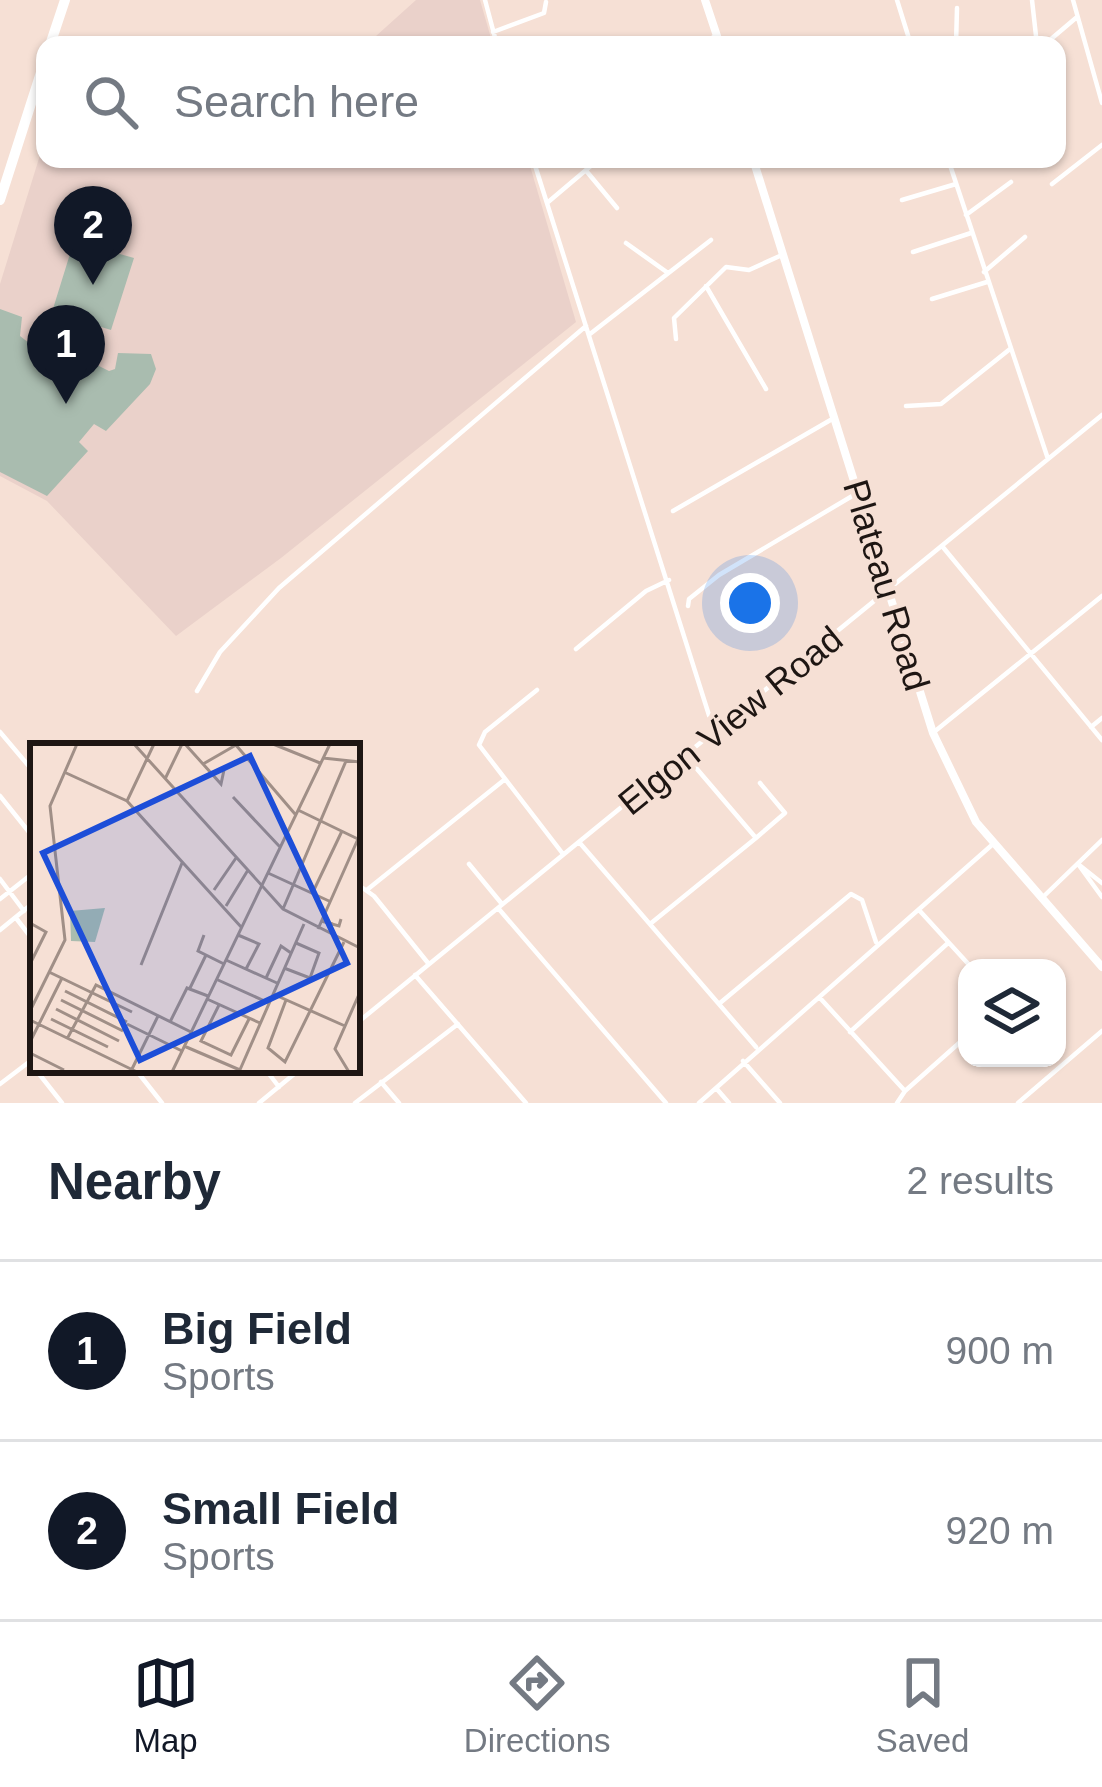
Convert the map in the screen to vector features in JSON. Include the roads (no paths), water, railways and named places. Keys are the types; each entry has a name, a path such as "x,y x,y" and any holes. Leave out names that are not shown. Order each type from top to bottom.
{"highway":[{"path":"53,36 65,0"},
{"path":"1,195 36,88"}],"street":[{"path":"485,0 494,36"},
{"path":"706,0 717,36"},
{"path":"897,0 908,36"},
{"path":"1032,0 1039,36"},
{"path":"1073,0 1102,103"},
{"path":"493,32 544,14 546,2"},
{"path":"956,36 957,8"},
{"path":"524,9 529,19"},
{"path":"1053,36 1077,17"},
{"path":"1094,78 1102,72"},
{"path":"1052,184 1102,145"},
{"path":"536,168 715,733"},
{"path":"547,202 591,168"},
{"name":"Plateau Road","path":"756,168 933,733 959,793 992,844 1102,967"},
{"path":"951,168 1048,460"},
{"path":"587,173 617,208"},
{"path":"966,215 1011,182"},
{"path":"902,200 956,184"},
{"path":"913,252 971,233"},
{"path":"984,272 1024,237"},
{"path":"590,334 711,240"},
{"path":"626,243 668,273"},
{"path":"676,339 674,318 729,266 749,270 783,254"},
{"path":"932,299 987,282"},
{"path":"706,286 766,389"},
{"path":"197,691 244,621 279,587 586,326"},
{"path":"906,406 940,404 1010,349"},
{"name":"Elgon View Road","path":"360,1021 1102,415"},
{"path":"674,511 836,418"},
{"path":"688,607 689,599 718,574 859,492"},
{"path":"942,546 1102,740"},
{"path":"576,649 646,591 669,580"},
{"path":"933,733 1102,596"},
{"path":"537,690 481,736 482,752 563,854"},
{"path":"1091,727 1102,718"},
{"path":"0,732 30,767"},
{"path":"685,755 756,838"},
{"path":"368,889 505,779"},
{"path":"650,924 785,812 760,783"},
{"path":"0,796 30,833"},
{"path":"1040,900 1102,840"},
{"path":"579,842 757,1048"},
{"path":"699,1103 992,844"},
{"path":"470,864 667,1103"},
{"path":"1078,864 1102,883"},
{"path":"1078,864 1102,897"},
{"path":"0,899 30,875"},
{"path":"0,879 24,911"},
{"path":"360,885 368,889 429,964"},
{"path":"720,1003 851,894 862,900 877,944"},
{"path":"0,930 30,906"},
{"path":"919,910 963,959"},
{"path":"16,918 30,936"},
{"path":"850,1032 948,943"},
{"path":"415,975 526,1103"},
{"path":"818,996 905,1091"},
{"path":"355,1103 458,1024"},
{"path":"1018,1103 1102,1031"},
{"path":"897,1103 958,1044"},
{"path":"743,1061 780,1103"},
{"path":"0,1064 9,1076"},
{"path":"0,1084 30,1066"},
{"path":"40,1073 62,1103"},
{"path":"138,1073 162,1103"},
{"path":"268,1073 279,1087"},
{"path":"259,1103 295,1073"},
{"path":"381,1082 399,1103"},
{"path":"716,1088 729,1103"}],"place":[{"name":"Small Field","path":"93,285"},
{"name":"Big Field","path":"66,404"}]}
